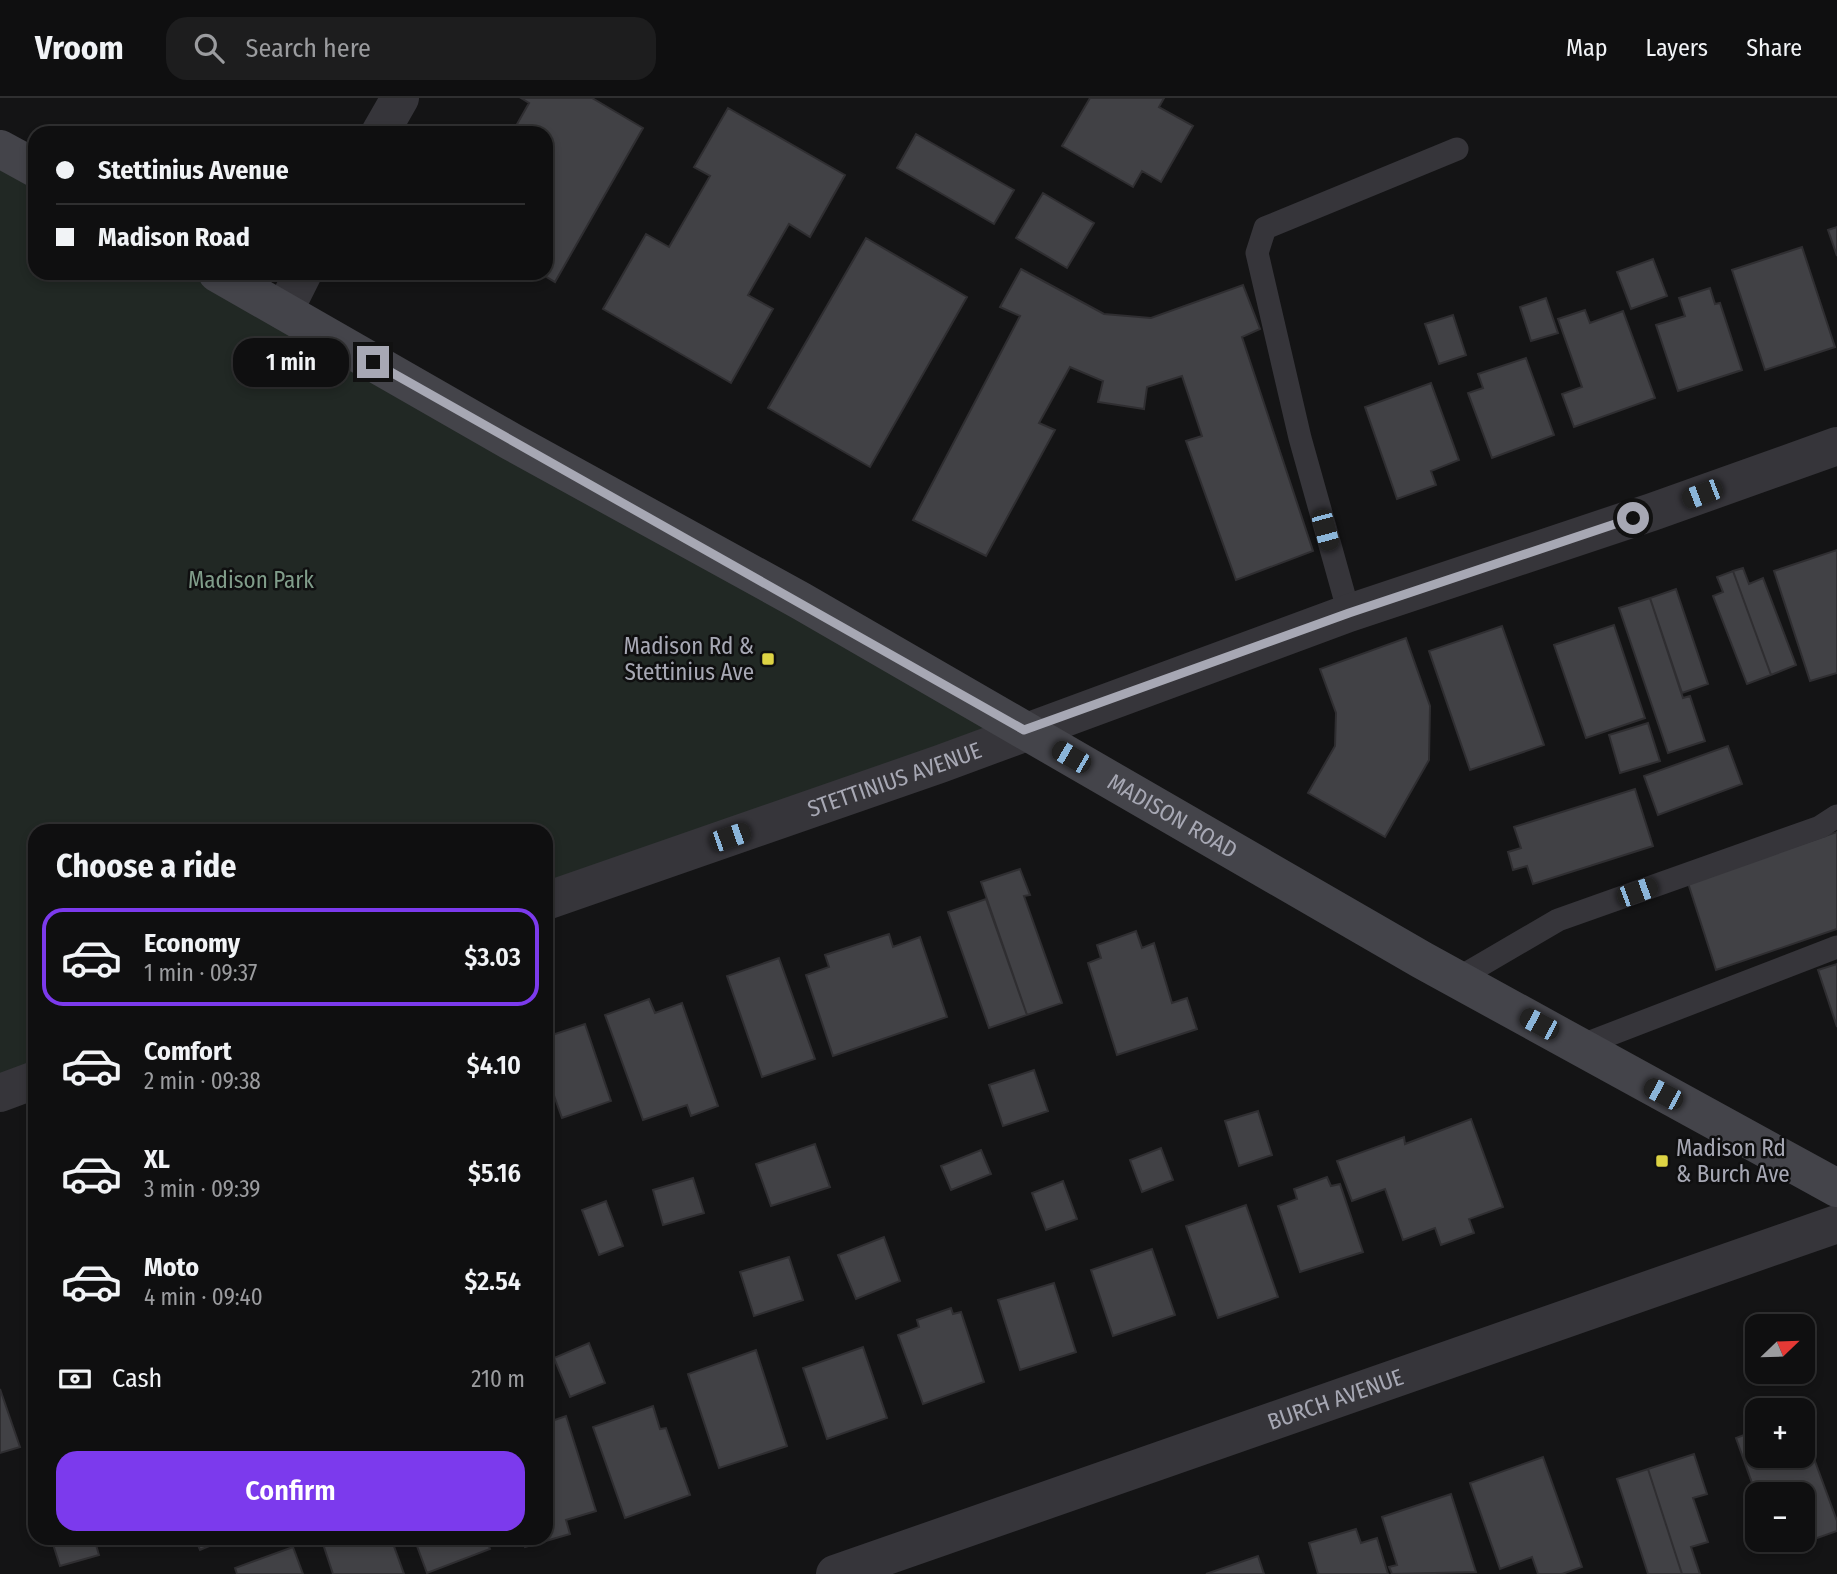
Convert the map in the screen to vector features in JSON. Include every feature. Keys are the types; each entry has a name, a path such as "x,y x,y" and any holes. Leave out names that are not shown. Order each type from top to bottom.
{"main road":[{"path":"0,149 28,165"},
{"name":"MADISON ROAD","path":"229,280 1024,730 1457,979 1837,1188"}],"street":[{"path":"384,126 400,98"},
{"path":"284,312 300,280"},
{"name":"STETTINIUS AVENUE","path":"553,899 927,768 1024,730 1349,613 1652,512 1837,446"},
{"path":"0,1093 28,1083"},
{"name":"BURCH AVENUE","path":"835,1574 1837,1224"}],"lane":[{"path":"1349,613 1300,439 1257,253 1265,228 1457,149"},
{"path":"1457,979 1558,920 1820,827 1837,816"},
{"path":"1580,1046 1837,947"}],"green space":[{"name":"Madison Park","path":"0,149 28,164 28,280 229,280 1024,730 553,898 553,824 28,824 28,1083 0,1093"}],"building":[{"path":"521,98 592,98 643,128 555,282 552,280 553,126 516,126 529,103"},
{"path":"1090,98 1164,98 1159,107 1193,126 1161,182 1142,171 1133,187 1062,146"},
{"path":"728,108 845,175 810,237 789,224 748,295 773,309 731,383 603,309 646,234 669,247 710,176 694,167"},
{"path":"916,134 1014,190 994,224 897,168"},
{"path":"1043,193 1094,223 1067,268 1016,238"},
{"path":"1837,227 1837,256 1828,230"},
{"path":"866,238 967,297 870,467 768,408"},
{"path":"1802,247 1835,347 1765,370 1732,270"},
{"path":"1653,259 1667,296 1631,309 1617,272"},
{"path":"1021,269 1104,314 1151,318 1243,285 1260,329 1242,337 1313,551 1236,580 1186,441 1202,436 1182,376 1147,387 1144,409 1098,402 1103,381 1070,367 1039,423 1055,430 986,556 913,520 1020,316 1000,307"},
{"path":"1710,288 1715,304 1720,303 1742,370 1678,391 1656,325 1685,316 1679,298"},
{"path":"1546,298 1558,333 1531,341 1520,307"},
{"path":"1585,310 1590,323 1623,311 1655,398 1574,427 1562,394 1582,387 1558,319"},
{"path":"1453,315 1466,355 1439,364 1425,324"},
{"path":"1526,358 1554,435 1492,458 1468,393 1483,388 1478,374"},
{"path":"1431,383 1459,460 1431,471 1436,485 1397,499 1365,407"},
{"path":"1837,550 1837,673 1810,681 1774,571"},
{"path":"1743,568 1749,584 1763,578 1796,665 1771,675 1733,571"},
{"path":"1733,571 1771,675 1747,684 1713,596 1723,592 1717,577"},
{"path":"1676,589 1708,684 1682,693 1650,598"},
{"path":"1650,598 1683,698 1690,696 1705,741 1668,753 1619,608"},
{"path":"1614,625 1645,718 1586,738 1554,645"},
{"path":"1502,626 1544,745 1470,770 1429,651"},
{"path":"1406,638 1430,706 1429,760 1385,837 1308,793 1335,746 1336,713 1320,669"},
{"path":"1648,723 1660,761 1620,773 1609,735"},
{"path":"1728,746 1742,784 1658,815 1644,776"},
{"path":"1635,789 1653,846 1533,884 1527,866 1513,870 1508,852 1521,848 1514,827"},
{"path":"1837,832 1837,929 1716,970 1688,883"},
{"path":"1020,869 1030,895 1024,896 1062,1003 1027,1015 981,882"},
{"path":"986,899 1027,1015 989,1028 948,912"},
{"path":"1136,931 1142,948 1154,943 1172,1003 1187,998 1197,1029 1117,1055 1088,963 1101,958 1097,945"},
{"path":"889,934 893,947 920,937 947,1017 833,1056 806,975 829,967 825,955"},
{"path":"779,958 815,1059 762,1077 727,976"},
{"path":"1837,964 1837,1027 1818,970"},
{"path":"649,999 655,1013 682,1003 718,1106 691,1116 687,1105 643,1120 605,1015"},
{"path":"585,1024 611,1101 562,1118 553,1093 553,1035"},
{"path":"1034,1070 1048,1111 1003,1126 989,1085"},
{"path":"1258,1111 1272,1155 1239,1166 1225,1121"},
{"path":"1471,1119 1503,1207 1469,1219 1474,1233 1441,1245 1435,1228 1403,1240 1385,1189 1352,1201 1337,1161 1404,1137 1405,1144"},
{"path":"815,1144 830,1187 771,1206 756,1164"},
{"path":"1161,1148 1173,1180 1142,1192 1130,1160"},
{"path":"981,1150 991,1174 951,1190 941,1166"},
{"path":"1327,1177 1331,1186 1340,1184 1363,1252 1300,1272 1278,1206 1297,1199 1294,1189"},
{"path":"693,1178 704,1213 663,1225 653,1190"},
{"path":"1063,1181 1077,1219 1046,1230 1032,1193"},
{"path":"606,1201 623,1246 599,1255 582,1210"},
{"path":"1246,1205 1278,1297 1218,1318 1186,1226"},
{"path":"884,1237 900,1281 856,1299 838,1255"},
{"path":"1152,1249 1175,1315 1113,1336 1091,1270"},
{"path":"789,1257 803,1300 754,1316 740,1272"},
{"path":"1054,1283 1076,1352 1020,1370 998,1300"},
{"path":"951,1308 953,1314 961,1312 984,1382 923,1404 898,1335 919,1327 917,1320"},
{"path":"589,1343 605,1383 570,1397 554,1358"},
{"path":"863,1347 887,1418 827,1439 803,1368"},
{"path":"756,1350 787,1446 719,1468 688,1374"},
{"path":"0,1389 20,1447 0,1453"},
{"path":"653,1406 660,1429 666,1428 690,1495 625,1518 593,1427"},
{"path":"566,1416 596,1511 566,1520 570,1534 553,1539 553,1421"},
{"path":"1745,1435 1745,1463 1736,1438"},
{"path":"1694,1454 1707,1494 1693,1498 1708,1542 1691,1547 1700,1574 1682,1574 1648,1469"},
{"path":"1543,1457 1582,1567 1562,1574 1538,1574 1532,1557 1500,1569 1470,1483"},
{"path":"1815,1461 1837,1521 1837,1531 1815,1539 1815,1482 1752,1482 1747,1468 1815,1468"},
{"path":"1648,1469 1682,1574 1648,1574 1617,1479"},
{"path":"1451,1494 1476,1572 1392,1574 1389,1567 1397,1565 1382,1517"},
{"path":"1356,1529 1361,1543 1377,1538 1388,1574 1318,1574 1309,1543"},
{"path":"53,1545 96,1545 99,1555 60,1566"},
{"path":"198,1545 212,1545 200,1550"},
{"path":"323,1545 394,1545 404,1574 333,1574"},
{"path":"417,1545 489,1545 490,1549 427,1573"},
{"path":"293,1547 303,1574 237,1574 235,1568"},
{"path":"1258,1556 1264,1574 1206,1574"}],"place":[{"name":"Madison Rd & Stettinius Ave","path":"768,659"},
{"name":"Madison Rd & Burch Ave","path":"1662,1161"}],"route":[{"path":"373,362 645,517 801,601 1024,730 1122,698 1349,613 1633,518"}]}
